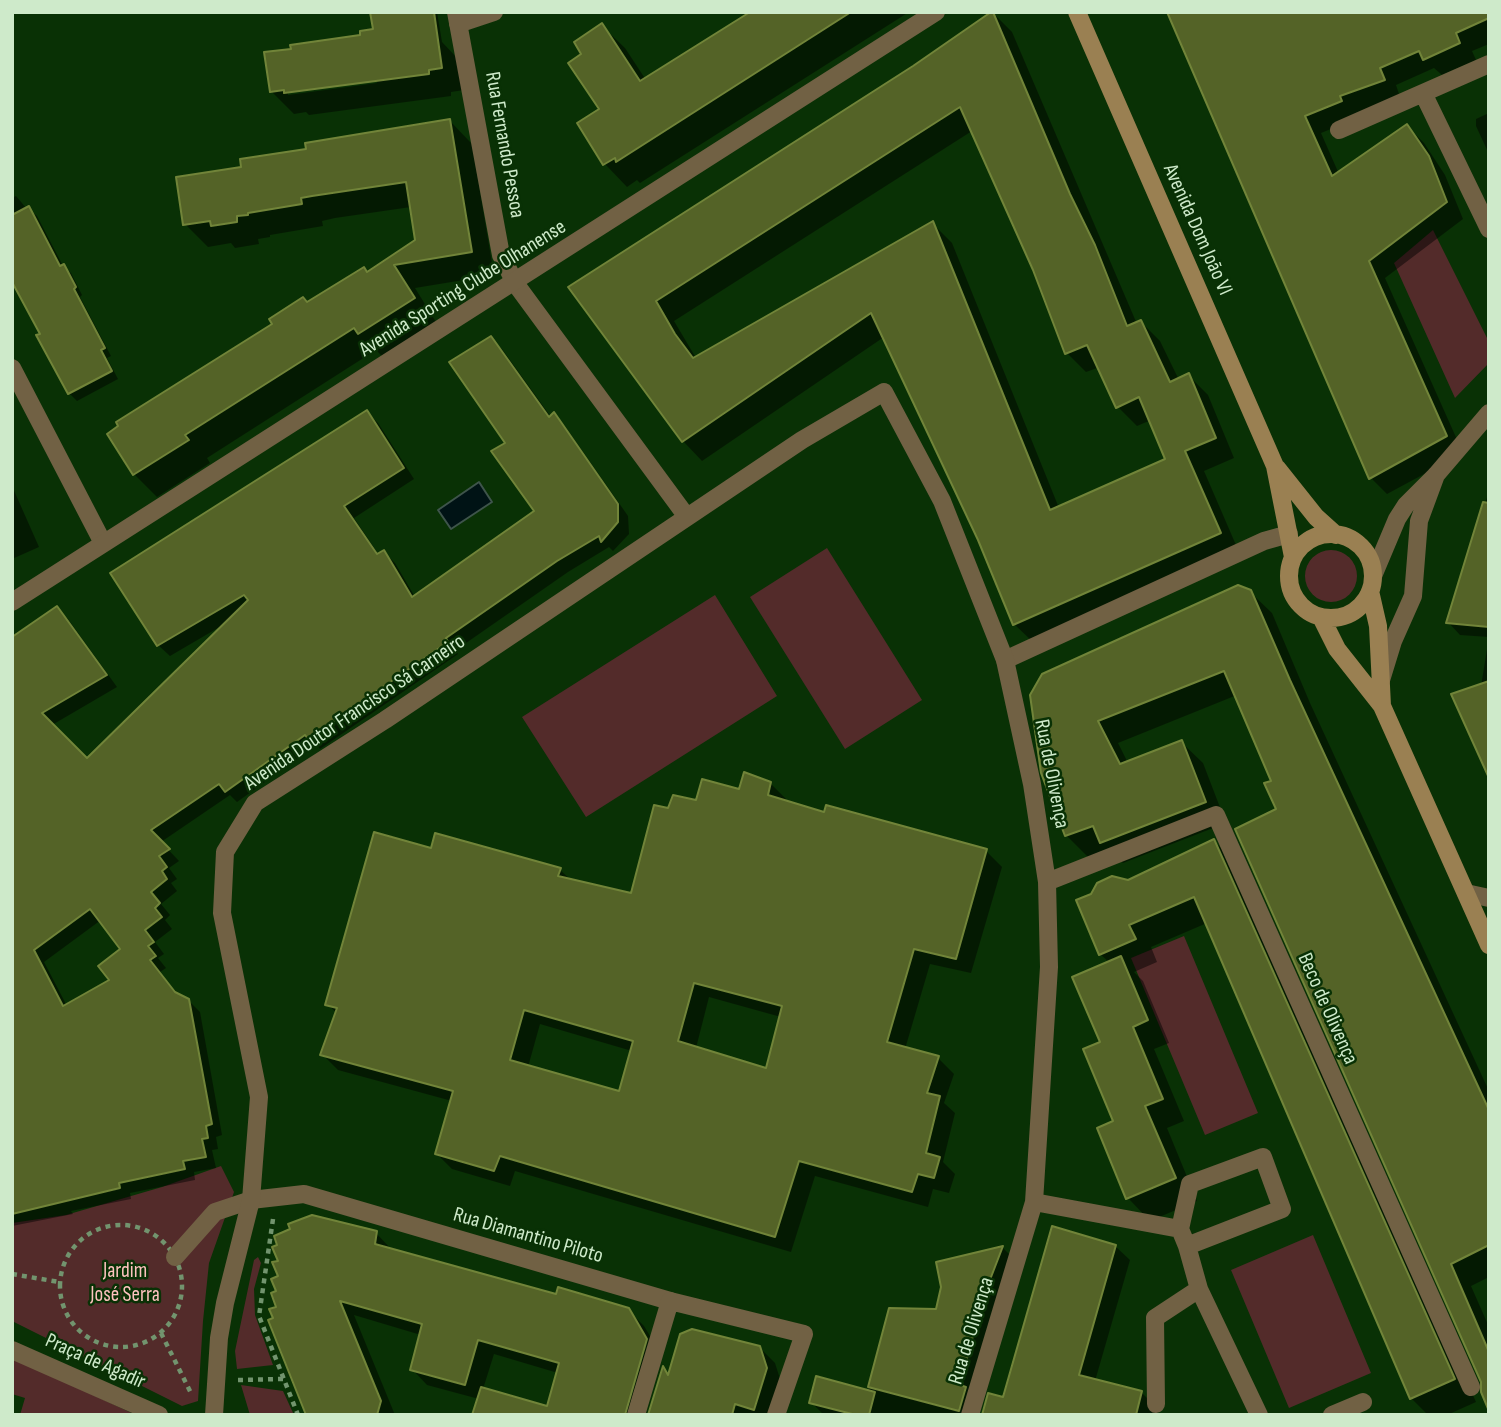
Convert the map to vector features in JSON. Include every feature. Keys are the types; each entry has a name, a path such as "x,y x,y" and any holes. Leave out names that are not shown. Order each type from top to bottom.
{"main road":[{"name":"Avenida Dom João VI","path":"1077,12 1275,466 1293,557"},
{"name":"Avenida Dom João VI","path":"1275,466 1316,517 1336,535"},
{"path":"1371,584 1364,602 1356,610 1345,616 1321,617 1300,605 1289,582 1289,569 1293,557 1307,542 1316,537 1336,535 1348,538 1366,553 1378,626 1382,706"},
{"path":"1321,617 1338,649 1382,706 1489,945"}],"street":[{"path":"457,18 494,12"},
{"name":"Avenida Sporting Clube Olhanense","path":"12,602 936,12"},
{"name":"Rua Fernando Pessoa","path":"457,18 501,255 515,283"},
{"path":"1339,130 1489,64"},
{"path":"1423,93 1489,229"},
{"path":"515,283 687,517"},
{"path":"12,368 103,543"},
{"name":"Rua de Olivença","path":"687,517 802,440 884,392 942,501 1005,660 1032,784 1047,882 1049,967 1034,1202 970,1415"},
{"path":"1371,584 1397,519 1406,505 1436,475 1489,412"},
{"path":"1380,684 1393,641 1413,596 1419,521 1436,475"},
{"name":"Avenida Doutor Francisco Sá Carneiro","path":"214,1415 215,1380 225,1303 251,1200 259,1097 222,913 225,852 255,803 397,712 687,517"},
{"path":"1005,660 1264,541 1289,534"},
{"name":"Beco de Olivença","path":"1047,882 1216,815 1471,1387"},
{"path":"1466,892 1489,898"},
{"path":"1187,1246 1282,1209 1262,1157 1190,1184 1180,1229 1199,1289 1259,1415"},
{"name":"Rua Diamantino Piloto","path":"175,1257 215,1212 251,1200 304,1194 670,1301 804,1334 776,1415"},
{"path":"1034,1202 1180,1229"},
{"path":"1156,1404 1155,1318 1199,1289"},
{"path":"636,1415 670,1301"},
{"name":"Praça de Agadir","path":"12,1350 159,1415"},
{"path":"1332,1415 1363,1402"}],"path":[{"path":"276,1197 259,1316 298,1415"},
{"path":"129,1225 147,1230 163,1241 175,1257 181,1276 181,1297 174,1317 161,1333 144,1343 124,1348 103,1345 85,1336 70,1321 62,1303 59,1282 65,1261 76,1244 91,1232 109,1226 129,1225"},
{"path":"12,1273 59,1282"},
{"path":"161,1333 196,1404"}],"green space":[{"path":"1433,230 1489,342 1489,363 1455,398 1394,263"},
{"path":"827,548 922,700 845,749 750,597"},
{"path":"1331,550 1341,552 1349,558 1355,566 1355,586 1349,594 1341,600 1331,602 1321,600 1313,594 1307,586 1305,576 1307,566 1313,558 1321,552"},
{"path":"715,595 777,696 586,817 522,717"},
{"path":"1184,936 1258,1113 1205,1135 1131,958"},
{"name":"Jardim José Serra","path":"221,1166 234,1192 209,1263 198,1401 182,1406 12,1321 12,1223 66,1215 162,1187"},
{"path":"1313,1235 1371,1373 1289,1408 1231,1270"},
{"path":"258,1257 261,1263 254,1289 255,1315 273,1365 237,1369 235,1351 254,1260"},
{"path":"12,1357 136,1415 20,1415 25,1398 12,1394"},
{"path":"241,1385 283,1391 294,1415 250,1415"}],"shaded area":[{"path":"479,482 492,502 451,529 438,510"}],"building":[{"path":"370,12 434,12 442,68 429,70 429,74 284,93 284,90 270,92 264,52 291,49 290,45 360,35 360,31 373,29"},
{"path":"750,12 851,12 616,162 615,158 603,165 577,123 599,109 568,63 581,54 574,42 602,23 640,81"},
{"path":"993,12 1070,194 1095,245 1127,326 1141,320 1170,382 1189,373 1216,438 1185,451 1221,533 1013,625 978,540 871,313 682,442 568,287","holes":["960,107 1033,270 1065,354 1087,345 1116,408 1139,397 1165,459 1050,510 933,221 693,358 656,301"]},
{"path":"1167,12 1489,12 1489,18 1456,33 1460,43 1423,60 1419,51 1380,68 1385,80 1340,96 1342,101 1305,116 1332,176 1407,124 1429,156 1447,202 1369,261 1447,436 1369,479"},
{"path":"450,119 472,252 394,265 415,298 358,334 354,328 185,435 189,440 133,475 107,434 118,426 116,422 272,324 269,319 303,297 307,302 364,267 367,272 415,240 406,182 301,198 302,204 248,213 237,216 237,222 211,226 210,221 183,225 176,177 241,167 240,159 306,149 305,143"},
{"path":"29,206 60,266 64,264 76,287 74,289 105,348 101,350 112,371 68,394 36,335 40,334 12,282 12,215"},
{"path":"491,336 549,417 554,412 618,504 618,522 601,542 599,536 557,561 446,638 448,642 308,739 305,735 225,792 219,784 151,830 170,849 159,856 167,867 162,871 167,879 151,892 160,903 155,908 162,917 145,930 154,942 148,946 156,956 150,960 175,992 189,999 212,1124 206,1126 208,1138 202,1139 206,1157 183,1161 185,1169 119,1183 120,1188 12,1214 12,637 57,606 107,675 42,713 87,758 248,600 244,595 157,646 110,573 367,410 404,468 344,506 377,554 384,550 412,597 534,511 491,451 505,443 449,362","holes":["90,909 120,949 98,966 109,980 63,1006 34,950"]},
{"path":"1483,502 1489,503 1489,627 1446,623"},
{"path":"1238,585 1251,590 1489,1110 1489,1245 1451,1264 1489,1352 1489,1411 1481,1392 1481,1382 1235,829 1276,809 1264,783 1271,781 1224,671 1098,721 1120,764 1182,740 1206,802 1100,843 1093,826 1065,836 1041,773 1030,695 1042,674"},
{"path":"1489,681 1489,778 1451,694"},
{"path":"744,772 771,782 768,795 824,812 826,805 987,849 956,959 914,949 887,1042 939,1056 927,1093 940,1096 926,1153 940,1157 934,1178 918,1174 912,1192 799,1161 775,1237 500,1156 494,1171 435,1154 453,1091 320,1055 337,1008 325,1005 374,832 431,848 435,833 561,868 558,876 631,893 654,805 668,808 673,795 696,800 702,779 739,789","holes":["694,983 782,1006 766,1068 678,1041","524,1010 633,1041 619,1091 510,1060"]},
{"path":"1214,839 1455,1379 1410,1399 1194,897 1129,925 1136,939 1099,955 1076,900 1091,894 1097,883 1112,876 1128,880"},
{"path":"1121,956 1148,1020 1133,1027 1163,1099 1145,1106 1176,1178 1126,1199 1097,1128 1113,1121 1083,1049 1100,1042 1072,977"},
{"path":"312,1215 377,1231 375,1244 556,1294 558,1287 629,1308 647,1339 625,1415 472,1415 481,1387 547,1406 559,1363 478,1340 465,1385 410,1370 422,1324 340,1301 381,1401 377,1415 306,1415 268,1320 273,1318 269,1309 276,1307 271,1293 276,1291 271,1279 278,1276 272,1262 278,1261 272,1247 277,1245 274,1236 290,1229 288,1224"},
{"path":"1052,1226 1116,1245 1079,1375 1142,1391 1136,1415 982,1415 988,1393 1003,1397"},
{"path":"1003,1246 983,1298 960,1385 966,1387 959,1411 868,1387 889,1308 936,1309 941,1287 936,1262"},
{"path":"692,1329 760,1346 767,1368 754,1410 735,1404 732,1415 648,1415 663,1366 668,1375 680,1334"},
{"path":"816,1376 875,1392 869,1415 856,1415 809,1403"}]}
